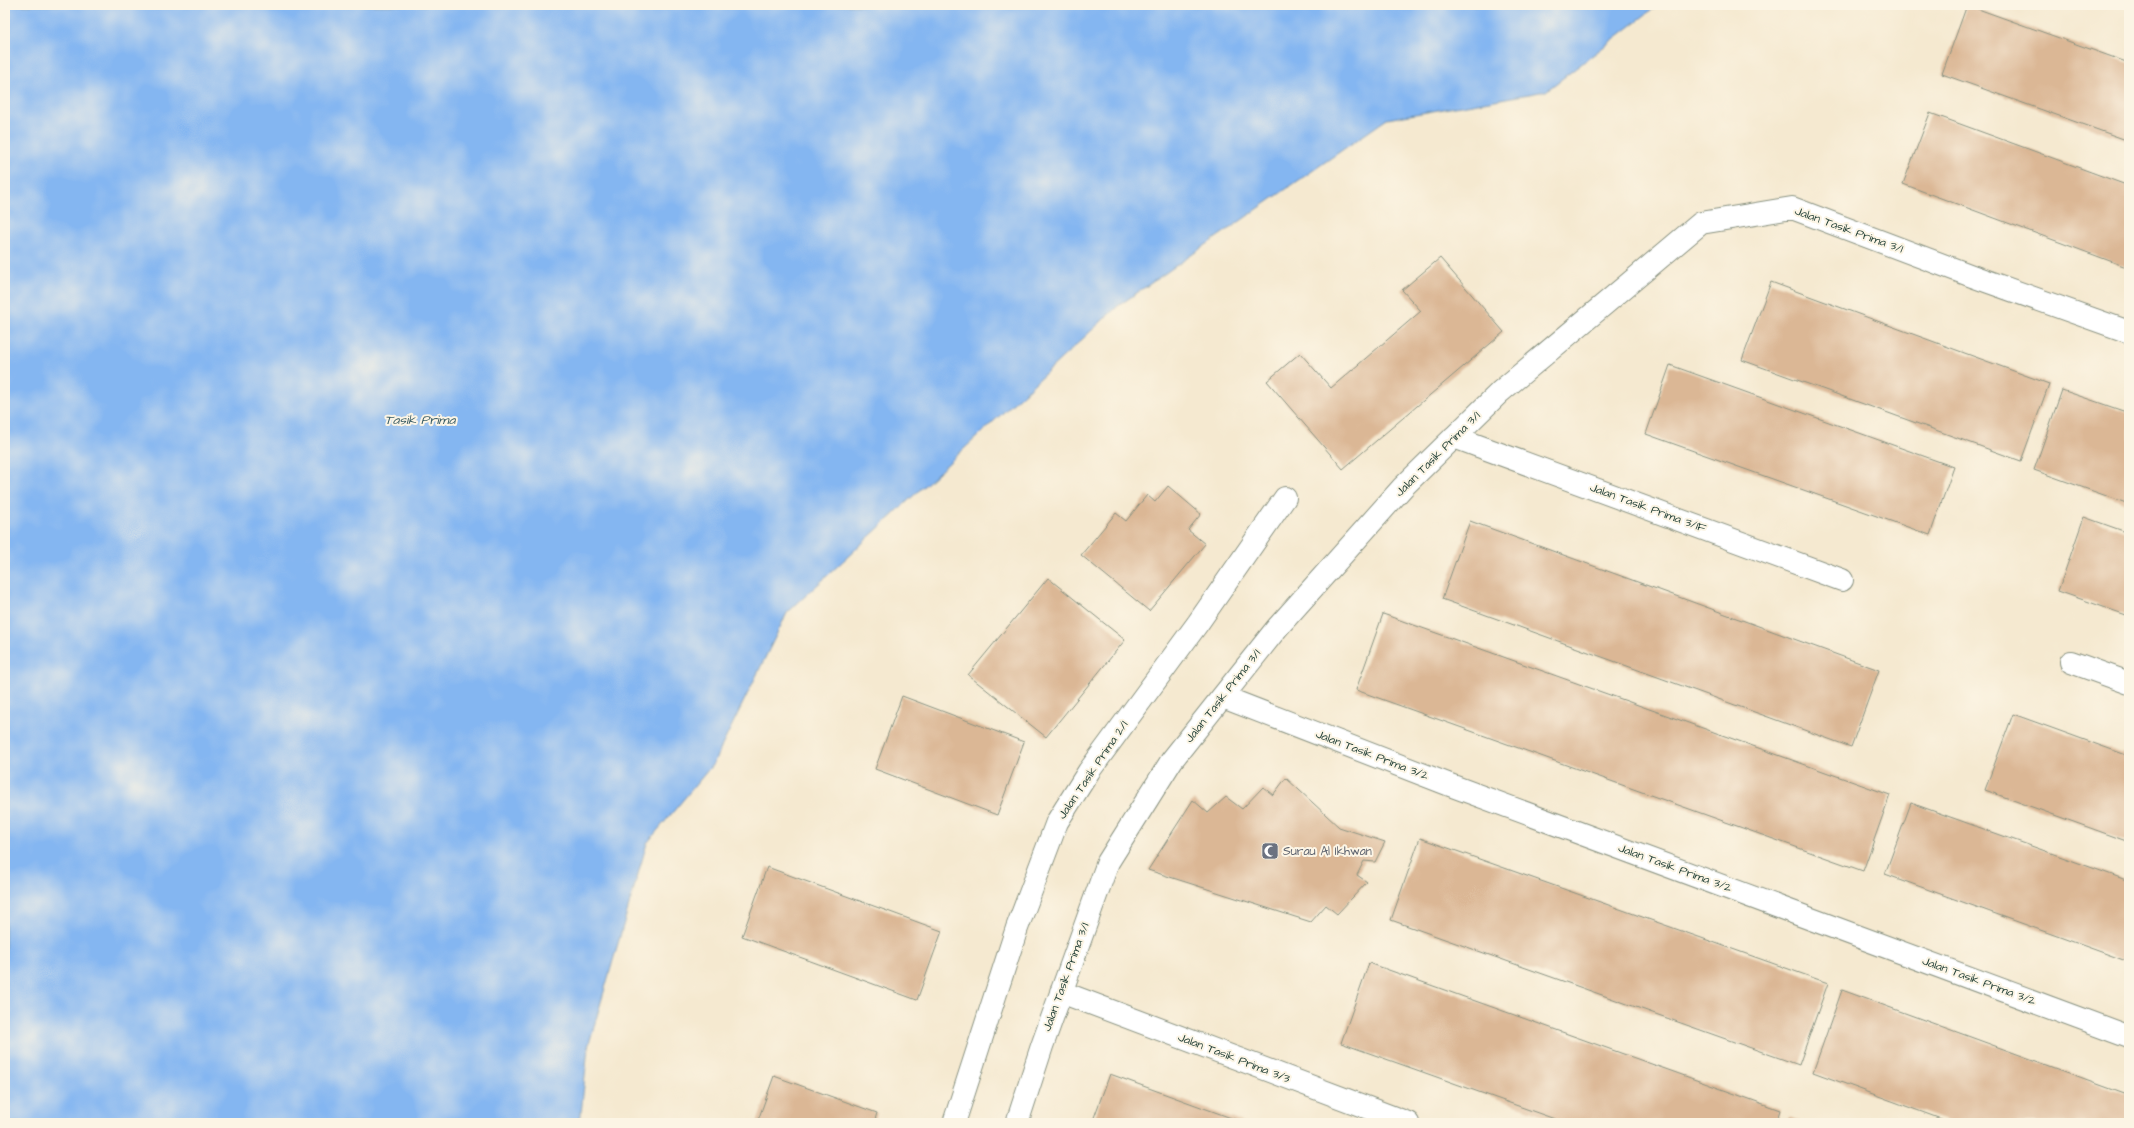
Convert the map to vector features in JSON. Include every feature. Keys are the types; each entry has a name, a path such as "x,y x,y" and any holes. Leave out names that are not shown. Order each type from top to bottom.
{"street":[{"name":"Jalan Tasik Prima 3/1","path":"1017,1123 1061,992 1108,862 1172,760 1282,622 1404,487 1454,436 1500,392 1701,223 1792,208 1972,276 2129,332"},
{"name":"Jalan Tasik Prima 3/1F","path":"1454,436 1842,580"},
{"name":"Jalan Tasik Prima 2/1","path":"954,1123 1017,928 1057,822 1089,771 1198,623 1285,498"},
{"path":"2071,662 2129,683"},
{"name":"Jalan Tasik Prima 3/2","path":"1223,697 1450,786 2129,1037"},
{"name":"Jalan Tasik Prima 3/3","path":"1061,992 1408,1123"}],"water":[{"name":"Tasik Prima","path":"5,5 1658,5 1546,91 1387,119 1118,306 787,613 713,764 647,843 588,1047 580,1123 5,1123"}],"building":[{"path":"1967,5 2129,63 2129,141 1942,74"},
{"path":"1930,113 2129,186 2129,268 1903,184"},
{"path":"1440,258 1504,332 1343,469 1267,381 1300,353 1331,388 1421,311 1402,290"},
{"path":"1771,282 2049,384 2021,461 1742,360"},
{"path":"1670,365 1954,467 1930,535 1646,434"},
{"path":"2062,390 2129,413 2129,504 2034,470"},
{"path":"1168,486 1201,514 1188,530 1205,544 1149,611 1081,555 1116,513 1126,521 1147,495 1155,502"},
{"path":"2084,517 2129,533 2129,616 2058,591"},
{"path":"1470,521 1879,670 1851,747 1442,599"},
{"path":"1048,578 1125,640 1046,737 968,675"},
{"path":"1383,614 1890,795 1863,871 1356,690"},
{"path":"902,696 1024,742 997,815 875,769"},
{"path":"2013,714 2129,756 2129,842 1985,790"},
{"name":"Surau Al Ikhwan","path":"1286,778 1339,827 1385,842 1375,862 1364,861 1357,875 1367,882 1337,914 1326,905 1311,922 1148,870 1193,800 1208,813 1226,797 1242,809 1263,787 1273,795"},
{"path":"1911,803 2129,881 2129,962 1885,874"},
{"path":"1420,838 1828,983 1799,1065 1391,920"},
{"path":"767,867 942,931 917,1000 742,936"},
{"path":"1369,963 1780,1110 1776,1123 1566,1123 1341,1043"},
{"path":"1842,990 2129,1095 2129,1123 1952,1123 1813,1072"},
{"path":"1110,1074 1245,1123 1092,1123"},
{"path":"774,1076 877,1113 874,1123 757,1123"},
{"path":"1789,1118 1802,1123 1787,1123"}],"place":[{"name":"Surau Al Ikhwan","path":"1270,851"}]}
